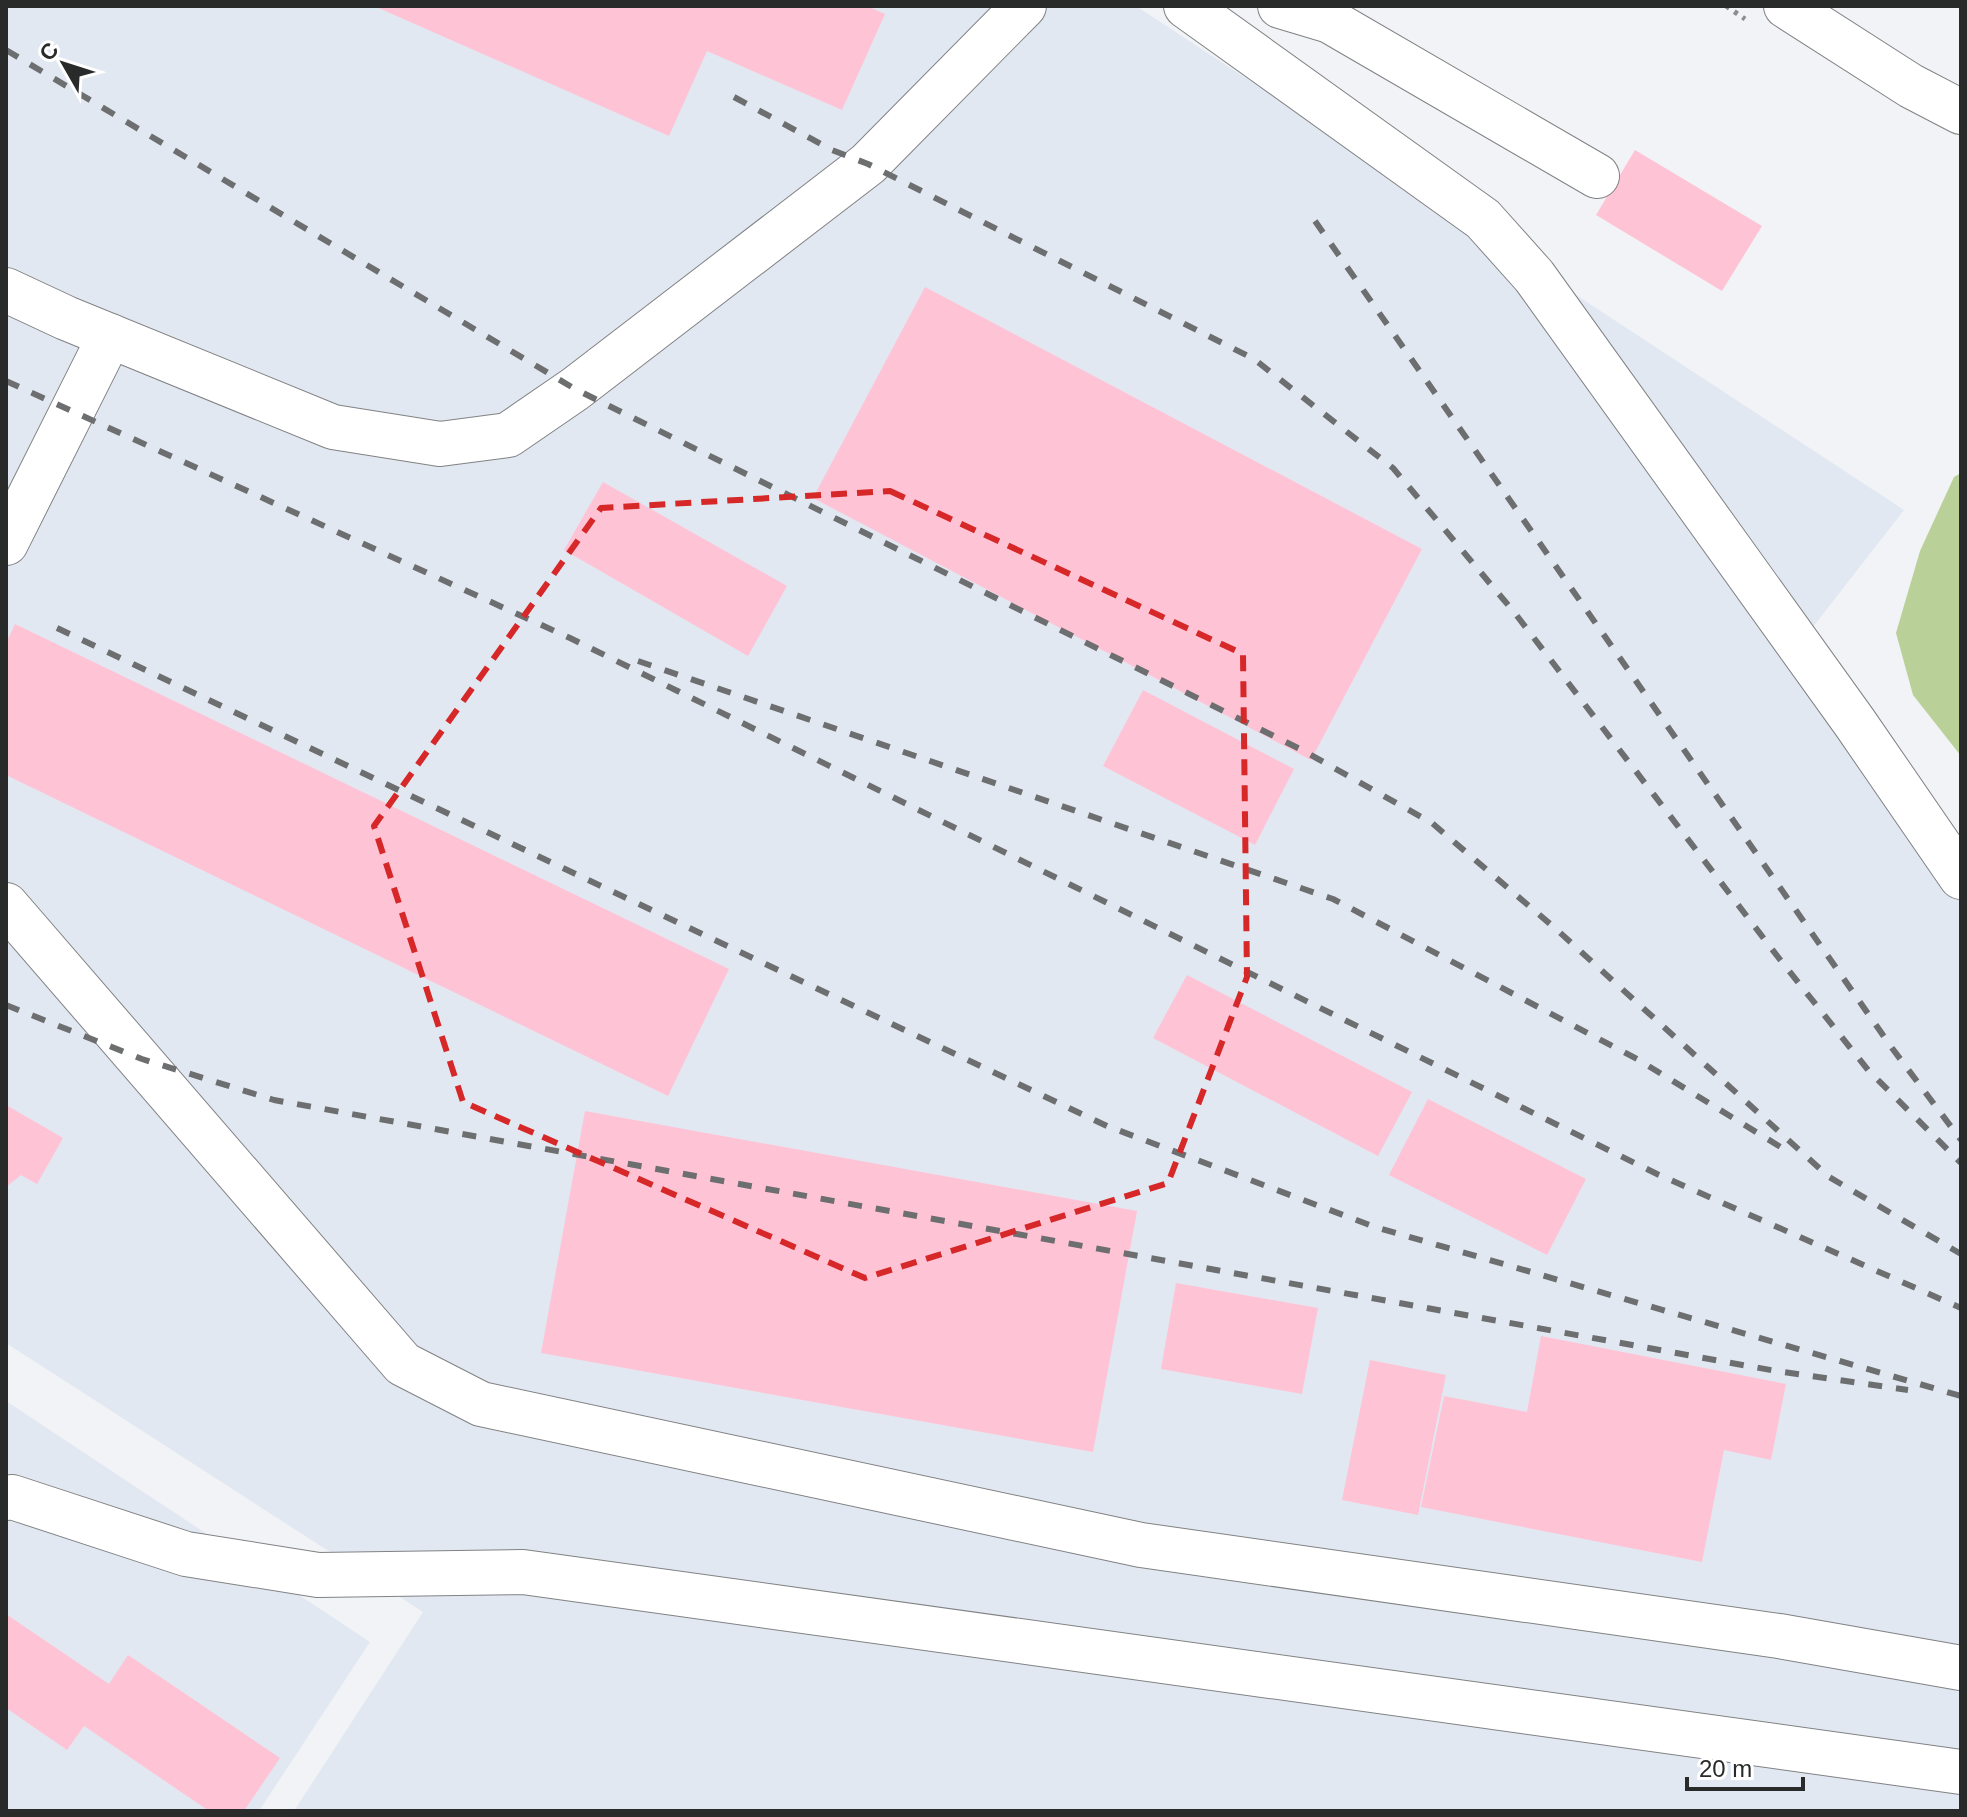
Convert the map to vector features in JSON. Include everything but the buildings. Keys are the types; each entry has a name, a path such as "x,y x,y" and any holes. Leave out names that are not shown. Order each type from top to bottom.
{"street":[{"path":"1186,6 1483,219 1534,276 1837,697 1961,877"},
{"path":"1280,6 1330,21 1597,176"},
{"path":"1786,6 1911,86 1961,112"},
{"path":"6,290 333,427 440,444 508,435 575,389 868,164 1014,8"},
{"path":"6,543 110,336"},
{"path":"6,905 403,1364 481,1404 1141,1545 1764,1634 1961,1668"},
{"path":"6,1498 12,1497 186,1554 318,1575 523,1572 1961,1772"}],"highlighted area":[{"path":"890,491 1243,654 1247,977 1168,1183 865,1278 463,1102 374,826 601,508"}],"shaded area":[{"path":"6,6 1136,6 1904,510 1809,632 1961,838 1961,1811 294,1811 423,1612 6,1343"},
{"path":"6,1401 370,1642 259,1811 6,1811"}],"green space":[{"path":"1961,473 1961,756 1913,695 1896,633 1920,551 1954,477"}],"railway":[{"path":"6,50 575,389 1302,750 1432,823 1556,929 1829,1177 1961,1254"},
{"path":"734,97 832,150 868,164 1254,359 1393,468 1514,612 1868,1070 1961,1163"},
{"path":"1315,221 1892,1048 1961,1140"},
{"path":"6,381 570,638 1657,1174 1961,1308"},
{"path":"57,628 1107,1126 1375,1227 1961,1396"},
{"path":"638,661 1333,899 1637,1059 1792,1154"},
{"path":"6,1005 142,1059 274,1100 1776,1371 1908,1390"}]}
